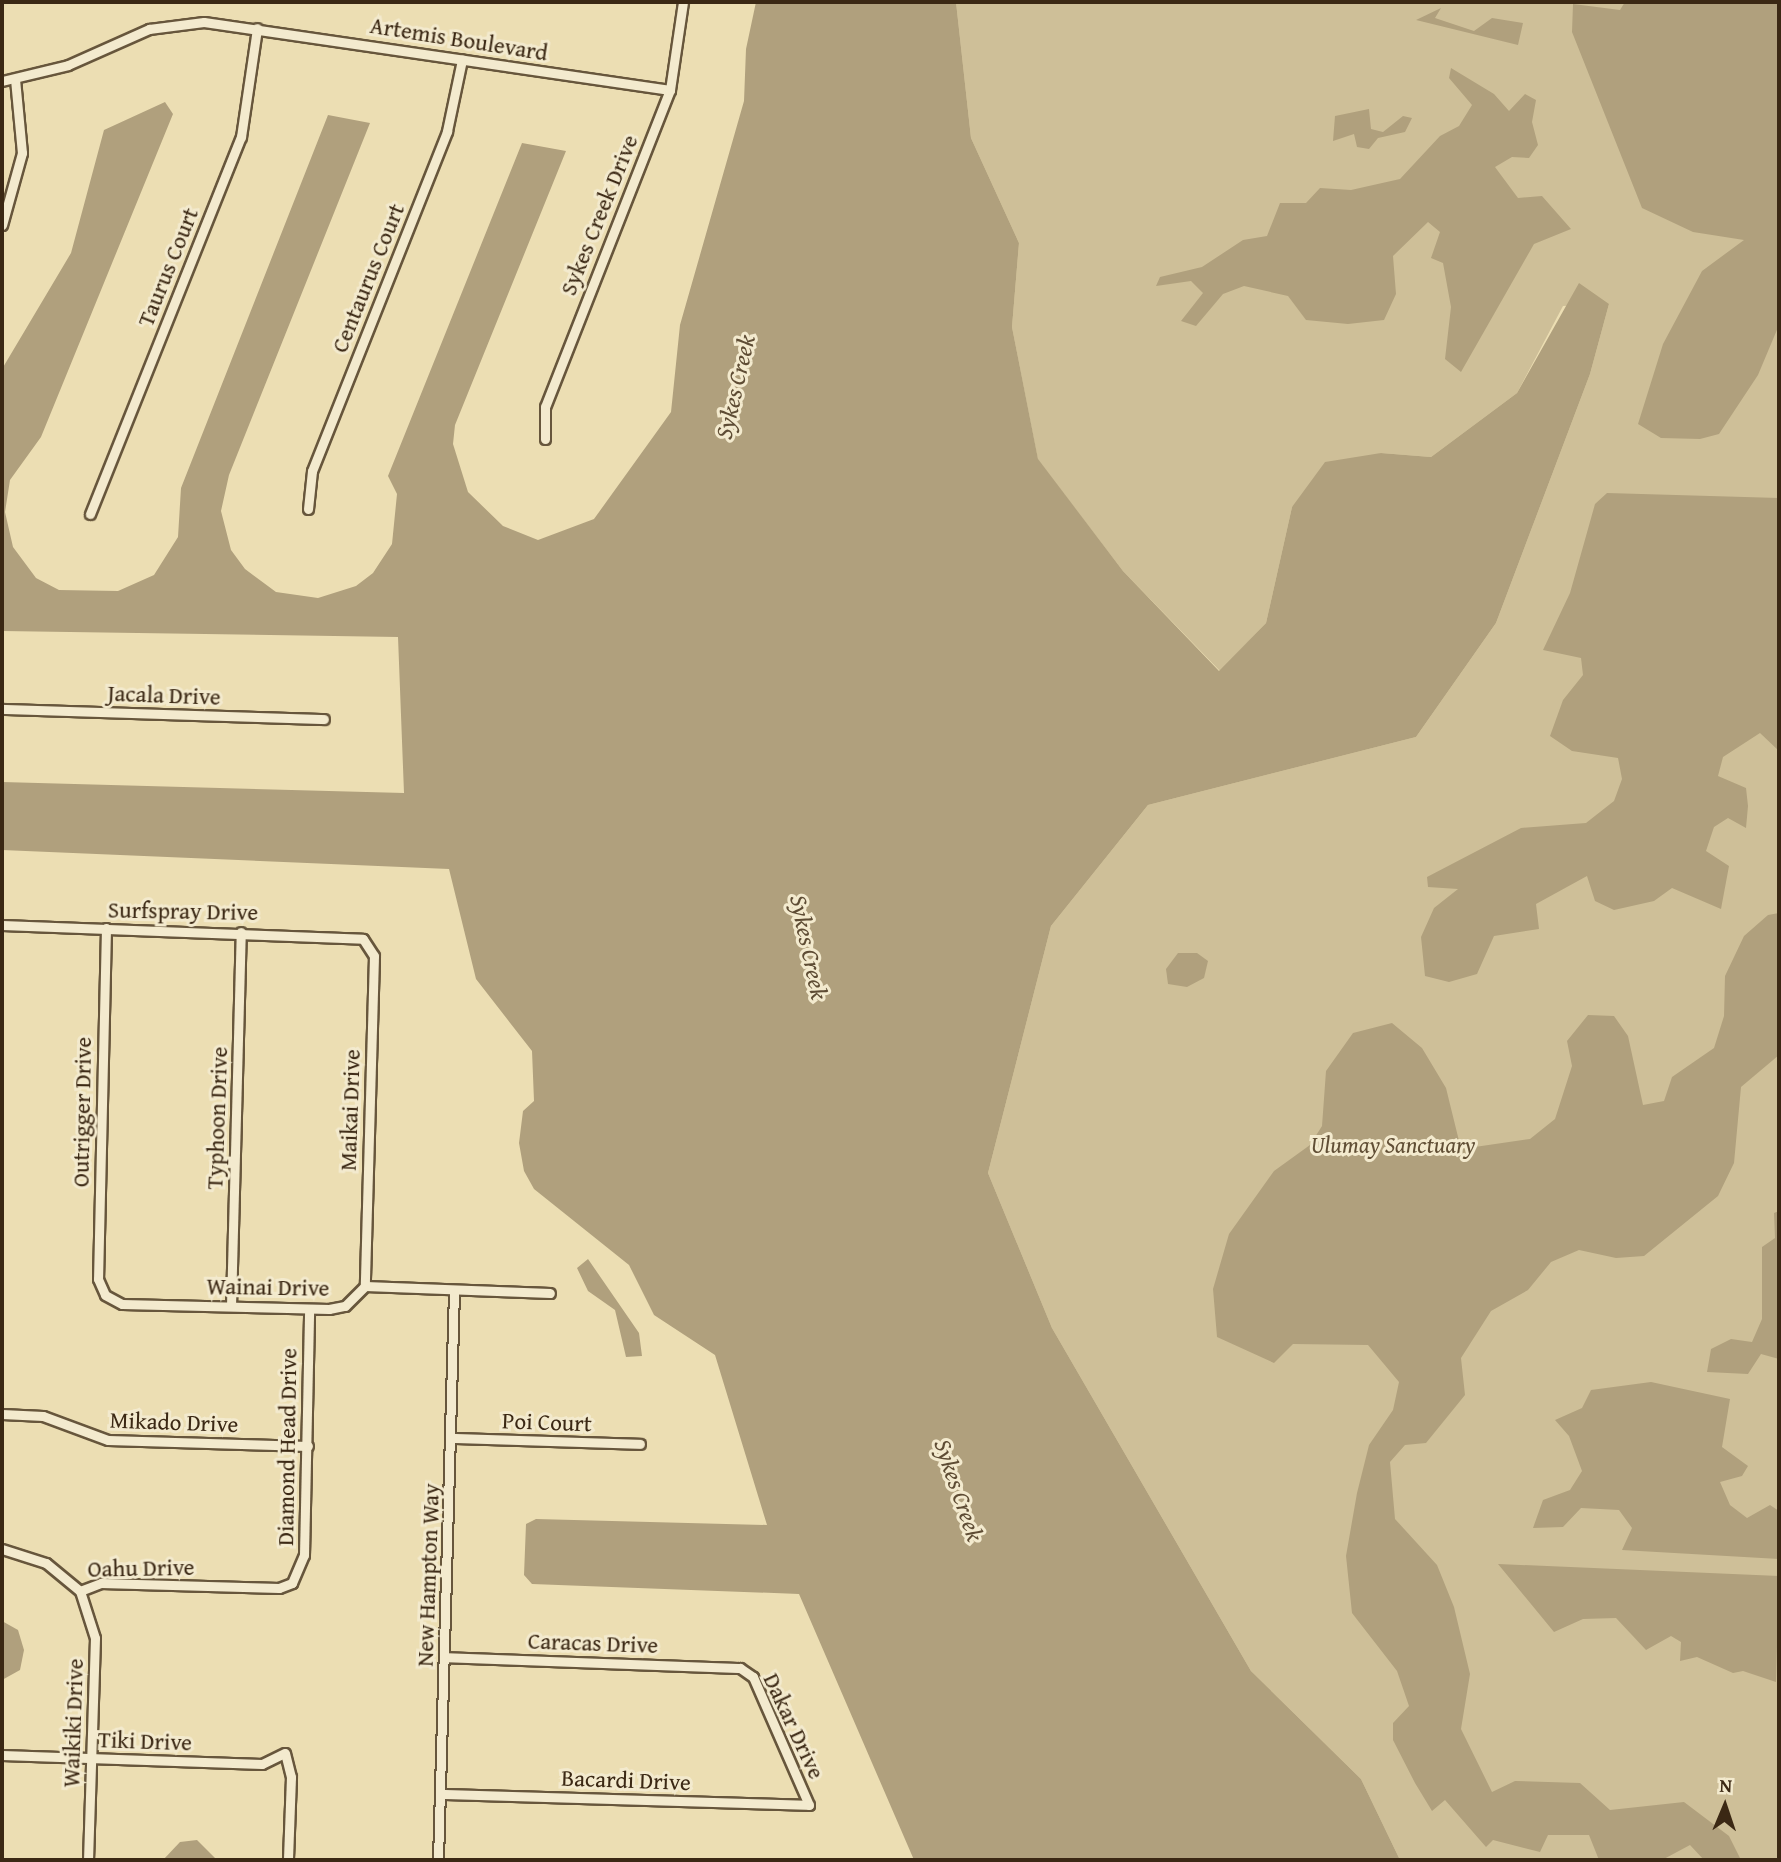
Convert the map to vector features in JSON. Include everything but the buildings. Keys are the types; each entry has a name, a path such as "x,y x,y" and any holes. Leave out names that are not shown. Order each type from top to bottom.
{"street":[{"name":"Sykes Creek Drive","path":"545,439 545,407 670,90 684,2"},
{"name":"Artemis Boulevard","path":"2,80 68,65 164,25 204,22 670,90"},
{"name":"Taurus Court","path":"90,514 241,137 257,28"},
{"name":"Centaurus Court","path":"308,509 312,471 447,131 462,60"},
{"path":"2,225 22,153 15,79"},
{"name":"Jacala Drive","path":"2,709 324,719"},
{"name":"Surfspray Drive","path":"2,925 241,932 363,939"},
{"name":"Outrigger Drive","path":"105,1295 97,1279 106,928"},
{"name":"Typhoon Drive","path":"231,1306 241,932"},
{"name":"Maikai Drive","path":"363,939 374,956 365,1286"},
{"path":"365,1286 550,1293"},
{"name":"Wainai Drive","path":"105,1295 122,1304 309,1309 345,1306 365,1286"},
{"name":"New Hampton Way","path":"438,1860 452,1438 454,1290"},
{"name":"Diamond Head Drive","path":"292,1583 304,1555 309,1309"},
{"name":"Mikado Drive","path":"2,1414 43,1416 108,1440 308,1446"},
{"name":"Poi Court","path":"452,1438 640,1444"},
{"name":"Oahu Drive","path":"2,1549 46,1563 80,1591 101,1583 279,1588 292,1583"},
{"name":"Waikiki Drive","path":"80,1591 95,1638 88,1860"},
{"name":"Caracas Drive","path":"445,1657 740,1668"},
{"name":"Dakar Drive","path":"740,1668 753,1677 809,1805"},
{"name":"Tiki Drive","path":"2,1755 262,1764 285,1753 290,1777 288,1860"},
{"name":"Bacardi Drive","path":"441,1794 809,1805"}],"green space":[{"name":"Ulumay Sanctuary","path":"956,2 1779,2 1779,1860 1400,1860 1361,1779 1251,1671 1052,1328 988,1173 1051,926 1148,805 1416,737 1496,623 1590,374 1609,304 1563,306 1517,393 1431,457 1381,453 1292,507 1266,623 1220,671 1123,571 1038,460 1012,327 1019,243 971,138"}],"water":[{"name":"Sykes Creek","path":"756,2 956,2 971,138 1019,243 1012,327 1038,459 1123,571 1219,671 1266,623 1292,507 1325,462 1381,453 1431,457 1517,393 1579,283 1609,304 1590,374 1496,623 1416,737 1148,805 1051,926 988,1173 1052,1328 1251,1671 1361,1779 1400,1860 914,1860 799,1594 532,1584 524,1575 526,1524 536,1519 767,1525 715,1355 654,1315 629,1265 534,1189 524,1171 519,1143 523,1111 534,1101 532,1051 476,979 449,869 2,850 2,782 404,793 398,637 2,631 2,369 71,253 104,130 165,102 173,114 41,437 10,480 5,512 13,547 36,578 59,590 118,591 154,575 178,537 181,488 328,115 370,123 229,475 221,511 231,550 245,569 276,592 318,598 356,586 373,573 392,544 397,494 388,476 522,143 566,151 455,425 453,444 468,492 503,526 538,540 594,519 671,412 680,325 744,101 746,49"},
{"path":"1625,2 1779,2 1779,325 1758,375 1719,434 1700,439 1661,438 1638,424 1663,344 1702,271 1744,240 1693,232 1642,208 1572,32 1573,4 1620,10"},
{"path":"1441,8 1435,18 1474,31 1492,18 1523,23 1518,45 1416,20"},
{"path":"1451,68 1494,94 1509,111 1525,94 1536,100 1532,122 1538,145 1529,158 1512,157 1495,167 1518,198 1542,196 1571,229 1534,244 1461,372 1445,359 1451,307 1443,263 1431,258 1440,232 1428,222 1393,256 1396,294 1384,320 1348,324 1306,320 1288,296 1244,286 1223,294 1196,326 1181,321 1203,293 1191,281 1156,286 1160,277 1202,267 1243,240 1267,236 1280,203 1306,203 1320,188 1351,190 1400,179 1440,136 1459,126 1472,105 1449,78"},
{"path":"1369,109 1371,129 1383,132 1403,116 1412,118 1405,132 1378,138 1369,149 1357,147 1354,134 1333,141 1335,116"},
{"path":"1607,493 1779,498 1779,751 1760,733 1723,757 1718,776 1746,788 1748,806 1746,828 1728,818 1714,827 1706,851 1729,866 1721,909 1672,888 1654,901 1614,910 1595,901 1587,876 1536,904 1539,929 1494,936 1477,974 1449,982 1425,976 1421,937 1434,908 1458,889 1428,887 1427,877 1521,828 1586,823 1614,801 1622,779 1618,758 1572,751 1550,736 1563,700 1583,675 1581,658 1543,650 1570,593 1595,504"},
{"path":"1779,913 1779,1055 1741,1087 1734,1163 1718,1196 1644,1256 1616,1258 1579,1250 1551,1262 1528,1290 1491,1311 1461,1358 1465,1395 1426,1443 1405,1445 1390,1462 1395,1519 1437,1565 1454,1607 1470,1674 1461,1729 1492,1792 1515,1781 1580,1783 1610,1810 1684,1802 1729,1836 1741,1860 1704,1860 1690,1845 1662,1860 1599,1860 1589,1835 1548,1835 1540,1852 1493,1840 1486,1847 1445,1800 1432,1811 1415,1783 1393,1740 1393,1723 1409,1706 1397,1671 1352,1613 1346,1556 1357,1493 1369,1445 1393,1410 1399,1382 1368,1345 1293,1344 1274,1363 1217,1337 1213,1289 1229,1234 1274,1171 1310,1145 1322,1126 1326,1071 1353,1033 1392,1023 1422,1048 1446,1088 1461,1149 1530,1139 1555,1119 1572,1066 1567,1041 1588,1015 1614,1016 1628,1036 1643,1105 1664,1101 1672,1077 1714,1048 1724,1016 1725,976 1744,936 1768,915"},
{"path":"1178,953 1197,953 1208,961 1204,978 1187,987 1168,984 1166,969"},
{"path":"1779,1211 1779,1359 1761,1354 1748,1374 1707,1372 1711,1349 1731,1339 1752,1342 1762,1319 1762,1247 1775,1238 1774,1213"},
{"path":"588,1259 639,1333 642,1356 626,1357 615,1310 588,1291 577,1268"},
{"path":"1651,1382 1730,1399 1722,1447 1748,1466 1742,1476 1720,1482 1730,1505 1747,1518 1770,1505 1779,1511 1779,1559 1622,1550 1632,1528 1619,1510 1581,1508 1563,1527 1533,1528 1543,1500 1570,1490 1582,1471 1569,1436 1555,1420 1582,1408 1591,1390"},
{"path":"1498,1564 1779,1576 1776,1682 1743,1671 1733,1673 1697,1657 1680,1661 1681,1642 1671,1636 1646,1650 1616,1618 1583,1619 1554,1632"},
{"path":"2,1621 18,1630 24,1650 20,1670 2,1680"},
{"path":"197,1840 217,1860 163,1860 180,1842"}]}
